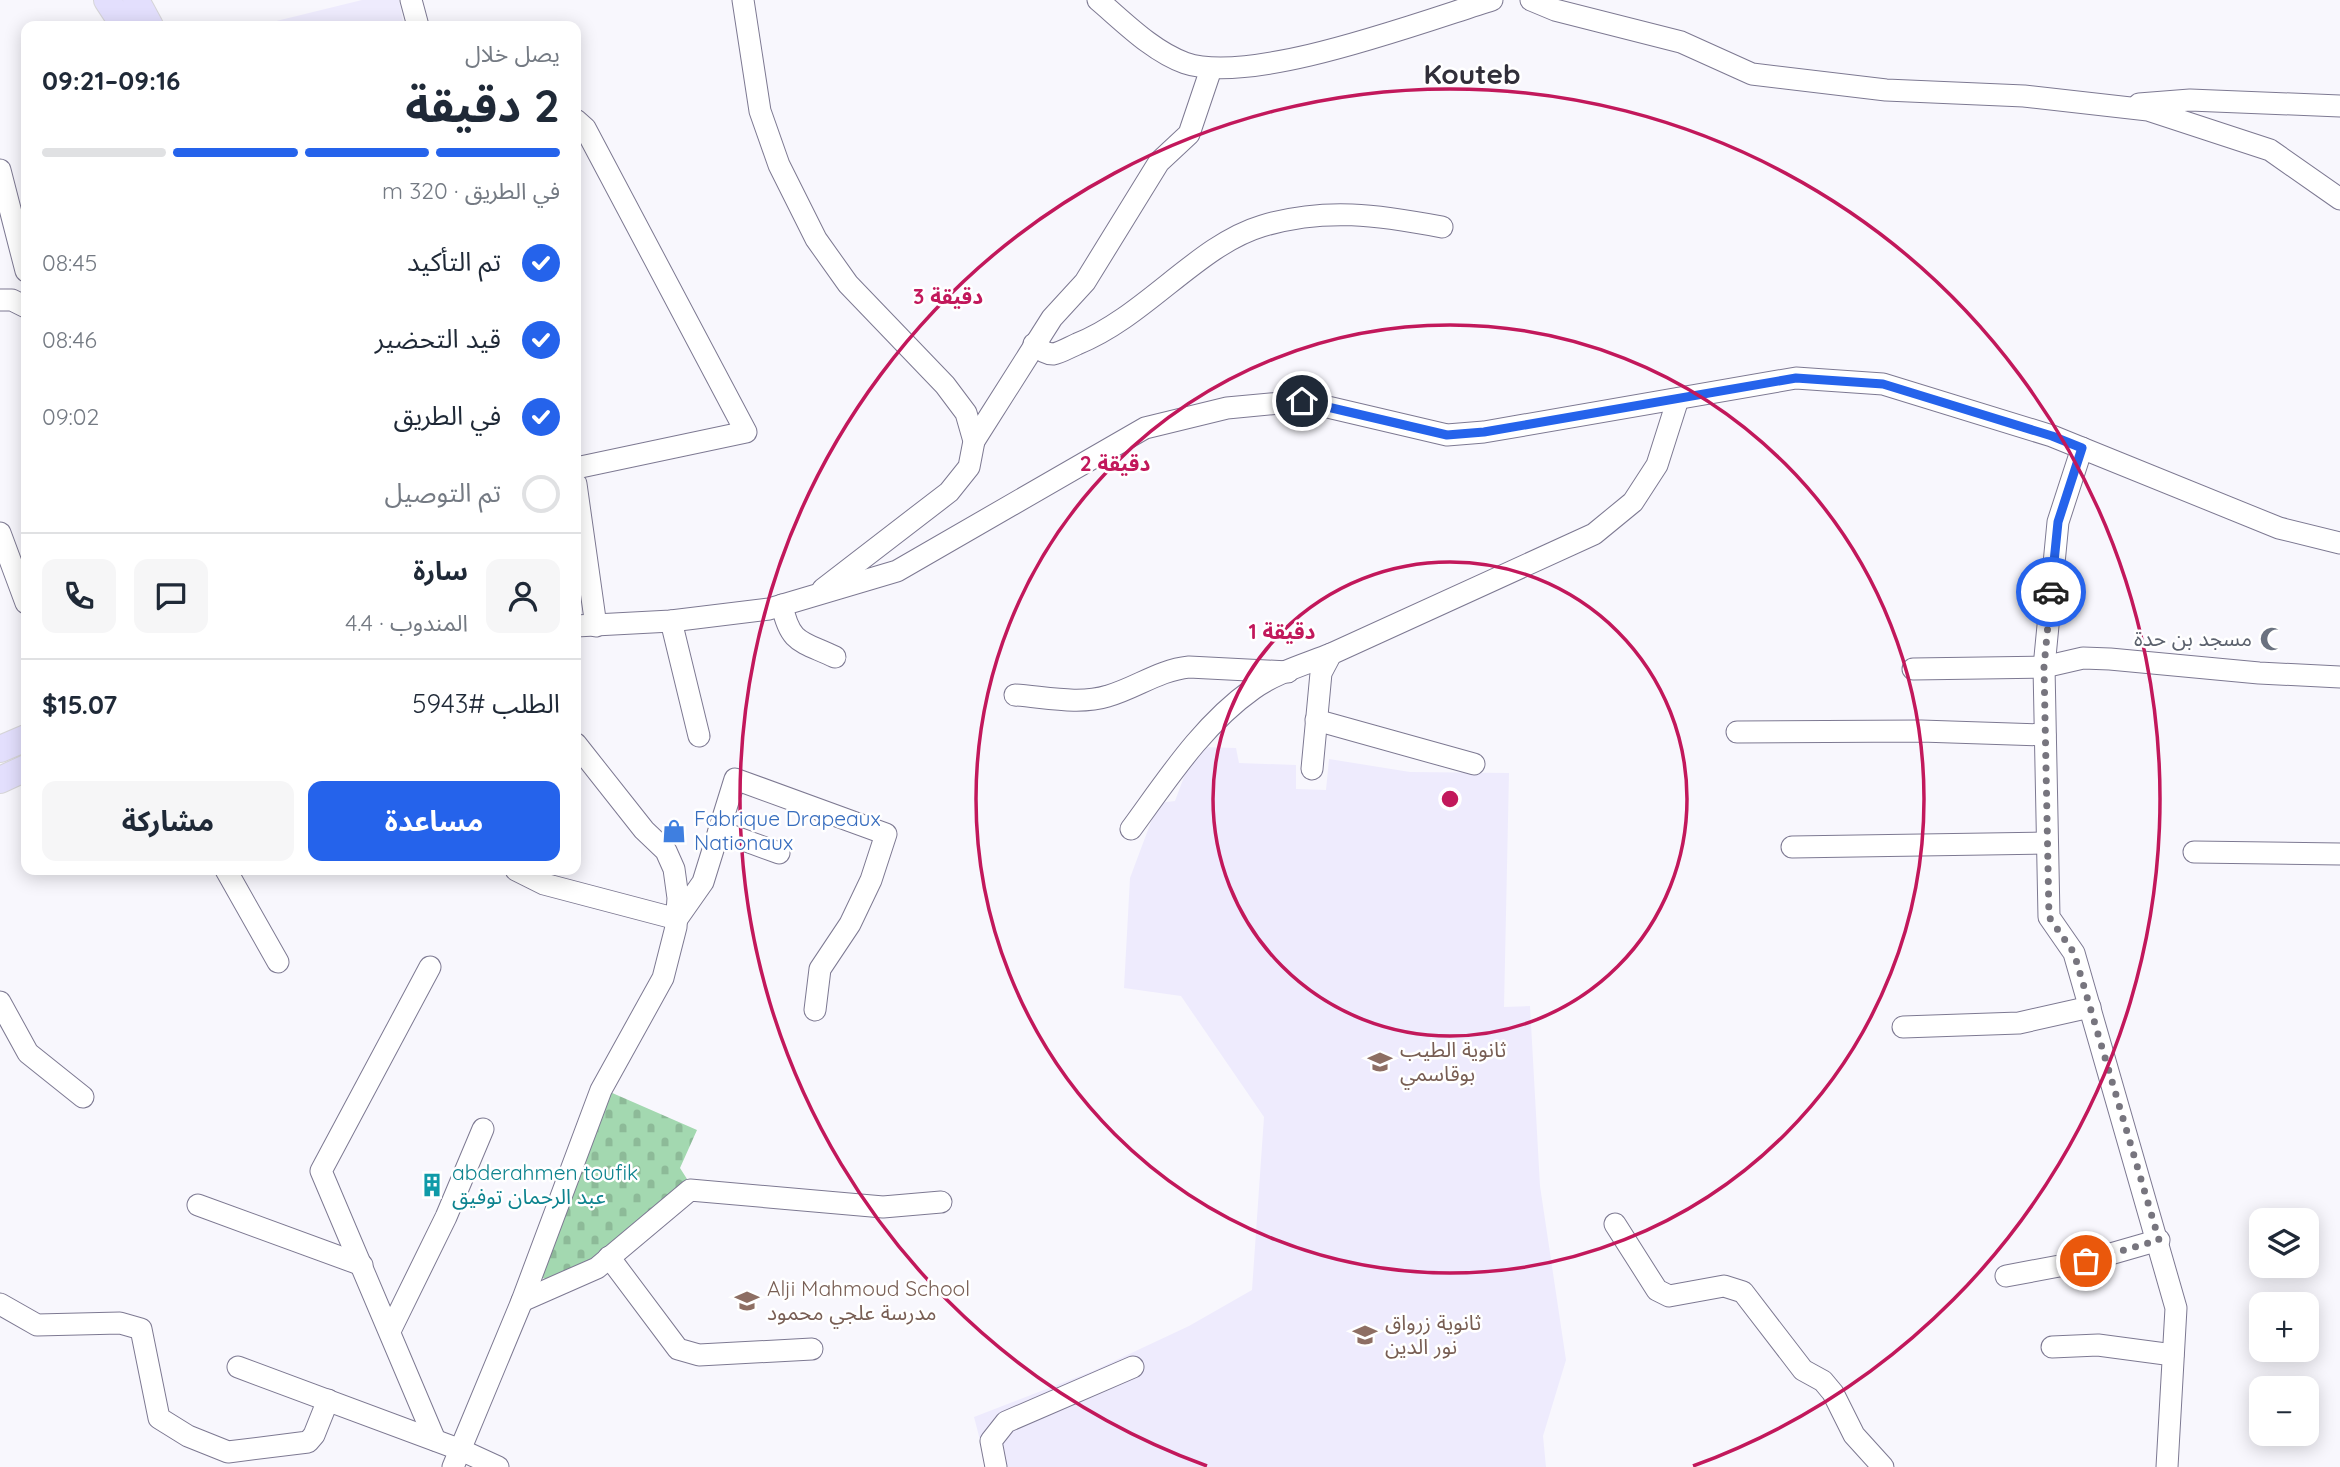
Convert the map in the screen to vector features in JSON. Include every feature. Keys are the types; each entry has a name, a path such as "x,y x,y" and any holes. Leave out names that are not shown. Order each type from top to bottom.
{"main road":[{"path":"107,0 121,21"},
{"path":"136,0 147,21"},
{"path":"0,750 21,740"},
{"path":"0,780 21,770"}],"street":[{"path":"411,0 417,21"},
{"path":"743,0 761,111 779,165 816,239 848,284 945,385 966,413 974,441"},
{"path":"1098,0 1162,52 1184,63 1211,69 1297,59 1492,0"},
{"path":"1531,0 1555,10 1681,42 1752,74 1885,90 2024,96 2088,106 2148,110 2270,150 2340,199"},
{"path":"816,595 869,551 949,492 969,467 974,441 1034,344 1052,318 1085,282 1159,162 1189,134 1211,69"},
{"path":"2117,107 2190,100 2340,106"},
{"path":"581,124 746,432 581,467"},
{"path":"0,170 21,252"},
{"path":"1034,344 1042,351 1053,354 1090,339 1152,300 1234,236 1262,226 1305,216 1359,213 1442,227"},
{"path":"0,300 12,300 21,304"},
{"path":"581,555 586,626 671,621 782,605 897,571 1145,428 1227,408 1302,401 1447,435 1484,432 1796,378 1883,384 2052,436 2279,528 2340,544"},
{"path":"1131,829 1189,751 1224,712 1255,687 1594,534 1633,502 1657,465 1678,399"},
{"path":"2082,448 2058,522 2044,667 2049,917 2074,953 2159,1240 2176,1308 2167,1467"},
{"path":"0,533 21,590"},
{"path":"782,605 787,626 794,638 835,657"},
{"path":"671,621 699,736"},
{"path":"1312,769 1321,673 1331,654"},
{"path":"1913,669 2044,667 2082,659 2110,659 2259,673 2340,677"},
{"path":"1016,695 1090,700 1109,696 1173,668 1289,672"},
{"path":"1316,720 1474,764"},
{"path":"1737,732 1921,731 2045,735"},
{"path":"457,1458 522,1301 601,1090 663,978 677,919 674,869 666,851 644,830 581,750"},
{"path":"677,919 704,882 735,779 886,834 871,880 850,924 820,969 815,1010"},
{"path":"719,831 779,853"},
{"path":"1792,847 2048,843"},
{"path":"2194,852 2340,854"},
{"path":"229,875 278,962"},
{"path":"526,875 544,884 677,919"},
{"path":"430,967 321,1171 435,1440"},
{"path":"0,1002 28,1053 83,1097"},
{"path":"1903,1027 2019,1023 2090,1007"},
{"path":"390,1331 446,1217 483,1129"},
{"path":"522,1301 597,1268 690,1190 883,1206 941,1202"},
{"path":"198,1205 362,1265"},
{"path":"1615,1224 1657,1290 1669,1296 1724,1286 1743,1292 1803,1370 1823,1381 1833,1393 1854,1435 1883,1467"},
{"path":"2006,1276 2086,1261 2159,1240"},
{"path":"609,1257 678,1349 699,1355 812,1349"},
{"path":"0,1304 37,1325 120,1323 141,1329 159,1418 188,1436 228,1452 308,1442 314,1435 328,1400"},
{"path":"2052,1347 2098,1345 2173,1354"},
{"path":"238,1367 435,1440 457,1458 498,1467"},
{"path":"996,1467 991,1441 1006,1422 1133,1367"}],"shaded area":[{"path":"362,0 399,0 403,21 276,21"},
{"name":"ثانوية الطيب بوقاسمي","path":"1201,747 1236,748 1239,763 1296,765 1296,789 1326,790 1329,759 1410,772 1509,773 1504,1007 1530,1006 1540,1186 1566,1360 1543,1436 1546,1467 987,1467 974,1417 1093,1371 1189,1326 1252,1290 1264,1117 1181,996 1124,988 1130,878 1158,803 1175,801 1191,758"}],"green space":[{"path":"610,1092 697,1130 680,1168 687,1179 592,1260 548,1280 540,1277"}],"way so far":[{"path":"2051,592 2044,667 2049,917 2074,953 2159,1240 2086,1261"}],"place":[{"name":"مسجد بن حدة","path":"2272,639"},
{"name":"Fabrique Drapeaux Nationaux","path":"674,831"},
{"name":"ثانوية الطيب بوقاسمي","path":"1380,1062"},
{"name":"abderahmen toufik عبد الرحمان توفيق","path":"432,1185"},
{"name":"Alji Mahmoud School مدرسة علجي محمود","path":"747,1301"},
{"name":"ثانوية زرواق نور الدين","path":"1365,1335"}],"district":[{"name":"Kouteb","path":"1472,74"}],"route":[{"path":"1302,401 1447,435 1484,432 1796,378 1883,384 2052,436 2082,448 2058,522 2051,592"}]}
